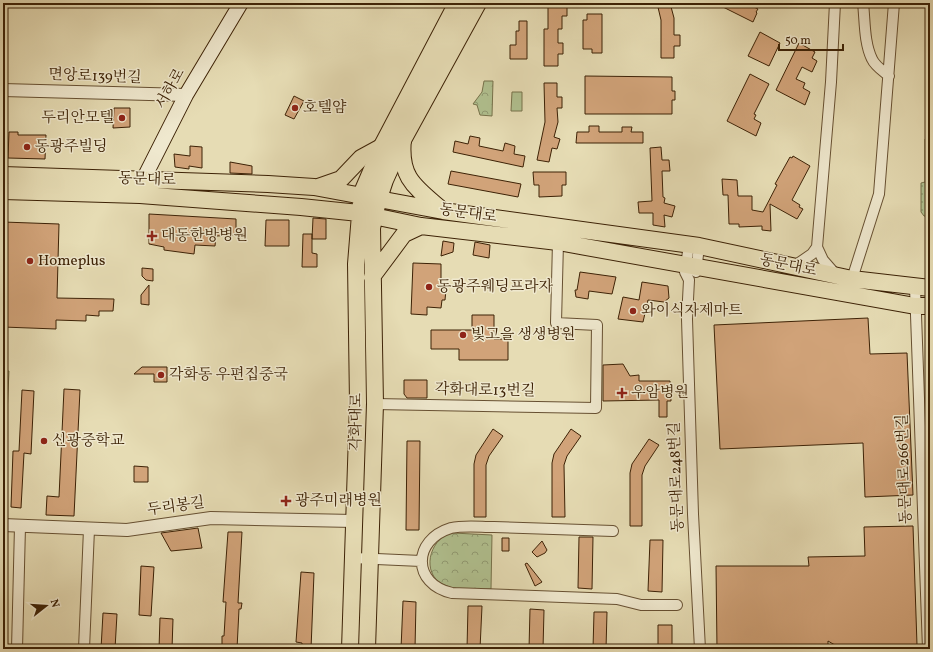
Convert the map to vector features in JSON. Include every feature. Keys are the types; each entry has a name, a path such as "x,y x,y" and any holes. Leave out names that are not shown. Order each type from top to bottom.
{"highway":[{"path":"370,196 383,146 458,3"},
{"path":"370,196 384,180 404,138 477,3"}],"main road":[{"name":"서하로","path":"141,187 186,95 241,3"},
{"path":"404,138 402,154 403,165 408,177 415,187 443,211"},
{"path":"314,187 341,179 361,158 383,146"},
{"name":"동문대로","path":"3,175 141,187 367,215 421,226 558,242 922,306"},
{"name":"동문대로","path":"3,191 268,184 314,187 370,196 443,211 694,245 844,277 922,288"},
{"name":"각화대로","path":"366,649 361,559 354,521 358,403 356,264 357,239 367,215 370,196"},
{"path":"328,210 351,228 357,239"},
{"name":"각화대로","path":"350,649 361,559 375,404 372,228 367,215"},
{"path":"372,277 404,234 421,226"}],"street":[{"path":"792,267 812,254 817,246 836,3"},
{"path":"863,3 866,35 872,58 879,68 889,76"},
{"path":"817,246 823,260 844,277 879,194 894,3"},
{"name":"면앙로139번길","path":"3,90 186,95"},
{"name":"각화대로13번길","path":"375,404 596,408 597,324 556,323 558,242"},
{"name":"동문대로248번길","path":"694,245 691,265 685,272 689,280 687,319 693,514 700,649"},
{"name":"동문대로266번길","path":"922,288 928,649"},
{"name":"두리봉길","path":"3,525 127,530 211,518 354,521"},
{"path":"17,649 20,526"},
{"path":"613,531 452,528 442,532 428,544 423,550 421,561 423,570 432,582 441,590 452,593 617,599 641,605 677,605"},
{"path":"84,649 88,529"},
{"path":"361,559 421,561"}],"green space":[{"path":"484,81 493,81 492,116 480,115 477,105 473,104 482,92"},
{"path":"512,92 522,92 522,111 511,111"},
{"path":"930,136 930,217 924,216 921,212 921,183 925,182 925,139"},
{"path":"3,371 9,371 4,480 3,480"},
{"path":"453,533 492,535 491,589 457,589 439,582 434,576 431,569 431,553 439,540 446,535"}],"building":[{"path":"548,3 562,3 562,7 567,7 567,16 562,16 562,29 558,29 558,43 563,43 563,54 558,54 558,66 544,66 544,29 548,29"},
{"path":"657,3 670,3 674,18 674,35 680,35 680,46 674,46 674,58 661,58 661,20"},
{"path":"715,3 751,3 750,5 758,9 753,22"},
{"path":"587,14 602,14 602,53 592,53 592,49 583,49 583,20 587,20"},
{"path":"519,21 527,21 527,59 510,59 510,45 516,45 516,31 519,31"},
{"path":"760,32 780,43 769,66 748,56"},
{"path":"799,43 815,52 812,58 817,61 812,72 802,67 796,79 805,83 803,88 810,92 805,105 776,90"},
{"path":"750,74 769,84 754,114 756,115 754,119 761,123 756,136 727,121"},
{"path":"585,76 672,77 672,91 675,91 675,100 672,100 672,114 585,114"},
{"path":"544,83 557,83 557,97 562,97 562,108 557,108 558,122 554,137 560,139 557,149 552,148 549,162 537,160 545,122"},
{"name":"호텔얌","path":"294,96 304,101 294,119 285,115"},
{"name":"두리안모텔","path":"114,108 130,108 130,127 113,128"},
{"path":"589,126 599,126 599,132 622,132 622,127 632,127 631,132 643,132 643,143 576,143 577,132 589,132"},
{"name":"동광주빌딩","path":"9,132 18,132 18,135 46,135 45,159 8,158"},
{"path":"470,136 480,138 479,146 503,151 505,143 515,146 514,154 525,156 523,167 453,152 455,141 468,144"},
{"path":"190,146 202,147 202,168 189,166 189,169 175,167 174,154 190,156"},
{"path":"661,147 662,160 669,160 670,171 662,171 663,197 665,198 664,203 675,206 672,217 664,215 665,227 653,225 653,213 639,213 638,202 652,201 650,148"},
{"path":"793,156 810,166 792,200 803,209 797,219 770,204 771,231 762,230 762,226 739,227 739,224 729,224 728,195 723,195 722,179 737,180 738,196 752,196 752,210 763,212 777,185 775,184 790,157 792,158"},
{"path":"230,162 252,166 252,174 230,173"},
{"path":"451,171 521,184 518,197 448,184"},
{"path":"533,172 566,172 566,185 562,185 562,196 539,197 539,185 534,185"},
{"path":"149,214 236,219 236,235 216,236 215,246 195,245 194,254 164,250 164,247 149,244"},
{"path":"313,218 326,219 326,239 312,239"},
{"path":"266,220 289,220 289,246 265,246"},
{"name":"Homeplus","path":"3,222 59,224 57,298 114,299 113,311 99,311 99,316 86,315 86,321 56,320 56,329 3,327"},
{"path":"303,234 312,234 312,253 317,254 317,267 302,267"},
{"path":"443,241 454,243 453,252 441,256"},
{"path":"475,242 490,245 489,258 473,255"},
{"name":"동광주웨딩프라자","path":"413,263 441,264 441,279 447,279 445,300 442,300 441,308 427,307 427,315 411,314"},
{"path":"142,268 153,269 153,281 146,280 142,276"},
{"path":"580,272 616,277 612,294 589,291 588,299 576,297 575,290 577,290"},
{"name":"와이식자제마트","path":"642,282 668,286 669,298 664,302 648,300 643,322 618,319 623,297 639,300"},
{"path":"149,285 149,305 141,304 141,295"},
{"name":"빛고을 생생병원","path":"472,315 494,315 494,339 508,339 508,360 459,360 459,349 431,349 431,330 472,330"},
{"path":"868,318 870,354 907,353 913,495 865,497 863,443 720,449 714,325"},
{"path":"623,364 630,376 639,375 639,381 670,381 671,401 667,401 667,417 659,417 659,400 603,401 603,365"},
{"name":"각화동 우편집중국","path":"142,367 167,367 167,382 154,382 154,374 134,374"},
{"path":"404,380 427,380 427,398 407,398 404,394"},
{"path":"64,389 80,390 74,516 46,515 47,496 59,497"},
{"path":"22,390 34,391 31,454 24,453 21,508 11,507 13,451 19,451"},
{"path":"493,429 503,436 489,456 486,465 486,517 474,517 474,464 476,455"},
{"path":"571,429 581,436 567,456 564,465 565,517 552,517 552,463 554,454"},
{"path":"649,439 659,445 645,466 642,475 642,526 630,526 630,473 632,464"},
{"path":"407,441 420,441 419,530 406,530"},
{"path":"134,466 148,467 148,482 134,482"},
{"path":"913,526 917,645 840,648 828,641 828,649 717,649 716,566 809,566 808,557 865,556 864,527"},
{"path":"198,528 202,548 171,551 161,533"},
{"path":"228,532 242,532 238,603 242,603 241,609 239,609 237,649 222,649 226,602 223,602"},
{"path":"579,537 593,537 592,589 578,588"},
{"path":"502,538 509,538 509,551 502,551"},
{"path":"650,540 663,540 662,592 648,591"},
{"path":"542,541 547,550 545,553 537,557 532,552"},
{"path":"527,563 542,582 535,586 525,564"},
{"path":"141,566 154,567 151,616 139,615"},
{"path":"301,572 314,573 311,649 302,649 302,643 296,642"},
{"path":"403,601 416,602 415,649 401,649"},
{"path":"468,606 482,606 480,649 467,649"},
{"path":"530,609 544,610 543,649 529,649"},
{"path":"594,612 607,612 606,649 593,649"},
{"path":"103,613 117,614 115,649 101,649"},
{"path":"160,618 173,619 172,649 159,649"},
{"path":"658,625 672,625 672,649 658,649"}],"place":[{"name":"호텔얌","path":"295,108"},
{"name":"두리안모텔","path":"122,118"},
{"name":"동광주빌딩","path":"27,147"},
{"name":"대동한방병원","path":"152,236"},
{"name":"Homeplus","path":"30,261"},
{"name":"동광주웨딩프라자","path":"429,287"},
{"name":"와이식자제마트","path":"633,311"},
{"name":"빛고을 생생병원","path":"463,335"},
{"name":"각화동 우편집중국","path":"161,375"},
{"name":"우암병원","path":"622,393"},
{"name":"신광중학교","path":"44,441"},
{"name":"광주미래병원","path":"286,501"}]}
